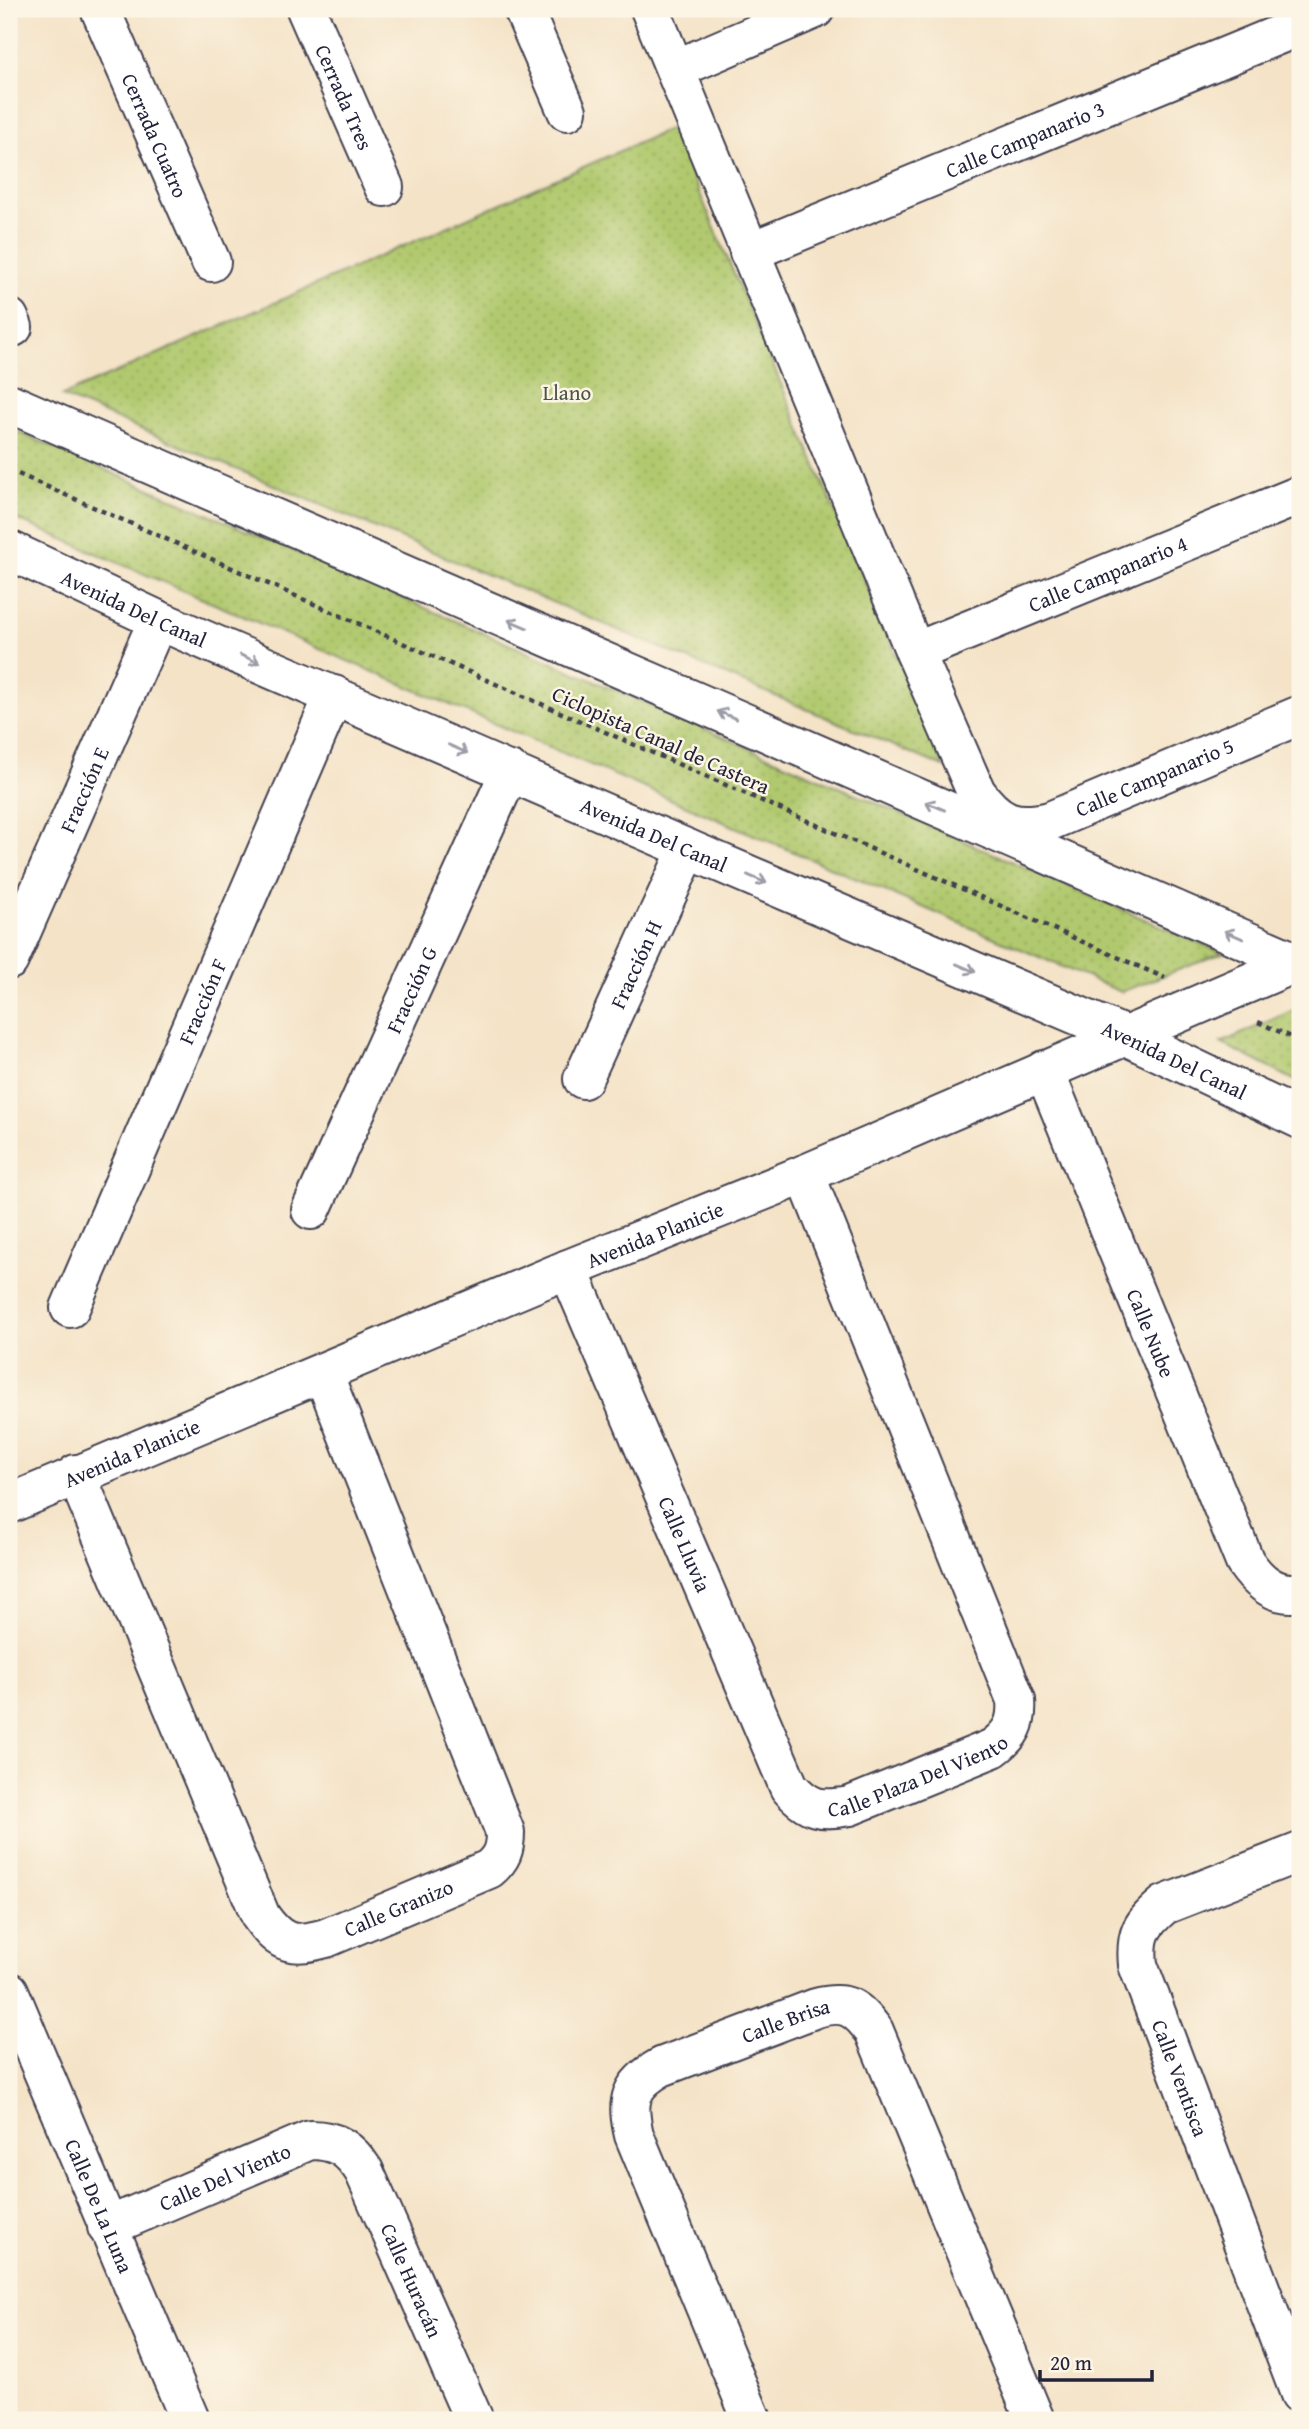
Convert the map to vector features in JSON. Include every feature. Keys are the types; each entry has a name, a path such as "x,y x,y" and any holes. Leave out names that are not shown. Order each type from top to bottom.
{"street":[{"name":"Cerrada Cuatro","path":"100,9 211,262"},
{"name":"Cerrada Tres","path":"306,9 384,187"},
{"path":"523,9 567,111"},
{"path":"650,9 915,652"},
{"path":"676,69 815,9"},
{"name":"Calle Campanario 3","path":"750,252 1300,26"},
{"path":"9,403 1299,962"},
{"name":"Calle Campanario 4","path":"915,652 1300,495"},
{"name":"Avenida Del Canal","path":"9,550 158,620 1126,1036 1300,1119"},
{"name":"Fracción E","path":"9,960 158,620"},
{"name":"Calle Campanario 5","path":"915,652 976,792 989,810 1007,822 1029,826 1050,821 1300,715"},
{"name":"Fracción F","path":"70,1308 334,695"},
{"name":"Fracción G","path":"311,1210 510,771"},
{"name":"Fracción H","path":"583,1079 688,849"},
{"name":"Avenida Planicie","path":"9,1504 568,1269 804,1174 1299,962"},
{"name":"Calle Nube","path":"1044,1070 1245,1562 1256,1578 1284,1590"},
{"name":"Calle Plaza Del Viento","path":"804,1174 1016,1700 1017,1714 1007,1738 993,1748 850,1806 814,1808"},
{"name":"Calle Lluvia","path":"568,1269 789,1787 801,1801 814,1808"},
{"name":"Calle Granizo","path":"76,1474 261,1917 272,1934 287,1942 305,1944 326,1938 489,1869 503,1854 505,1832 323,1373"},
{"name":"Calle Ventisca","path":"1300,1852 1164,1905 1149,1918 1138,1934 1136,1946 1138,1965 1300,2394"},
{"name":"Calle De La Luna","path":"9,1991 190,2420"},
{"name":"Calle Brisa","path":"752,2420 634,2135 629,2112 634,2091 645,2076 661,2067 833,2004 850,2007 862,2015 874,2031 1035,2420"},
{"name":"Calle Del Viento","path":"107,2227 310,2140 326,2140 342,2146"},
{"name":"Calle Huracán","path":"342,2146 364,2171 474,2420"},
{"path":"1290,2420 1300,2416"}],"path":[{"name":"Ciclopista Canal de Castera","path":"9,470 1300,1041"}],"green space":[{"name":"Llano","path":"672,128 944,767 62,396"},
{"path":"9,428 1223,953 1121,992 9,516"},
{"path":"1300,1007 1300,1083 1221,1043"}]}
